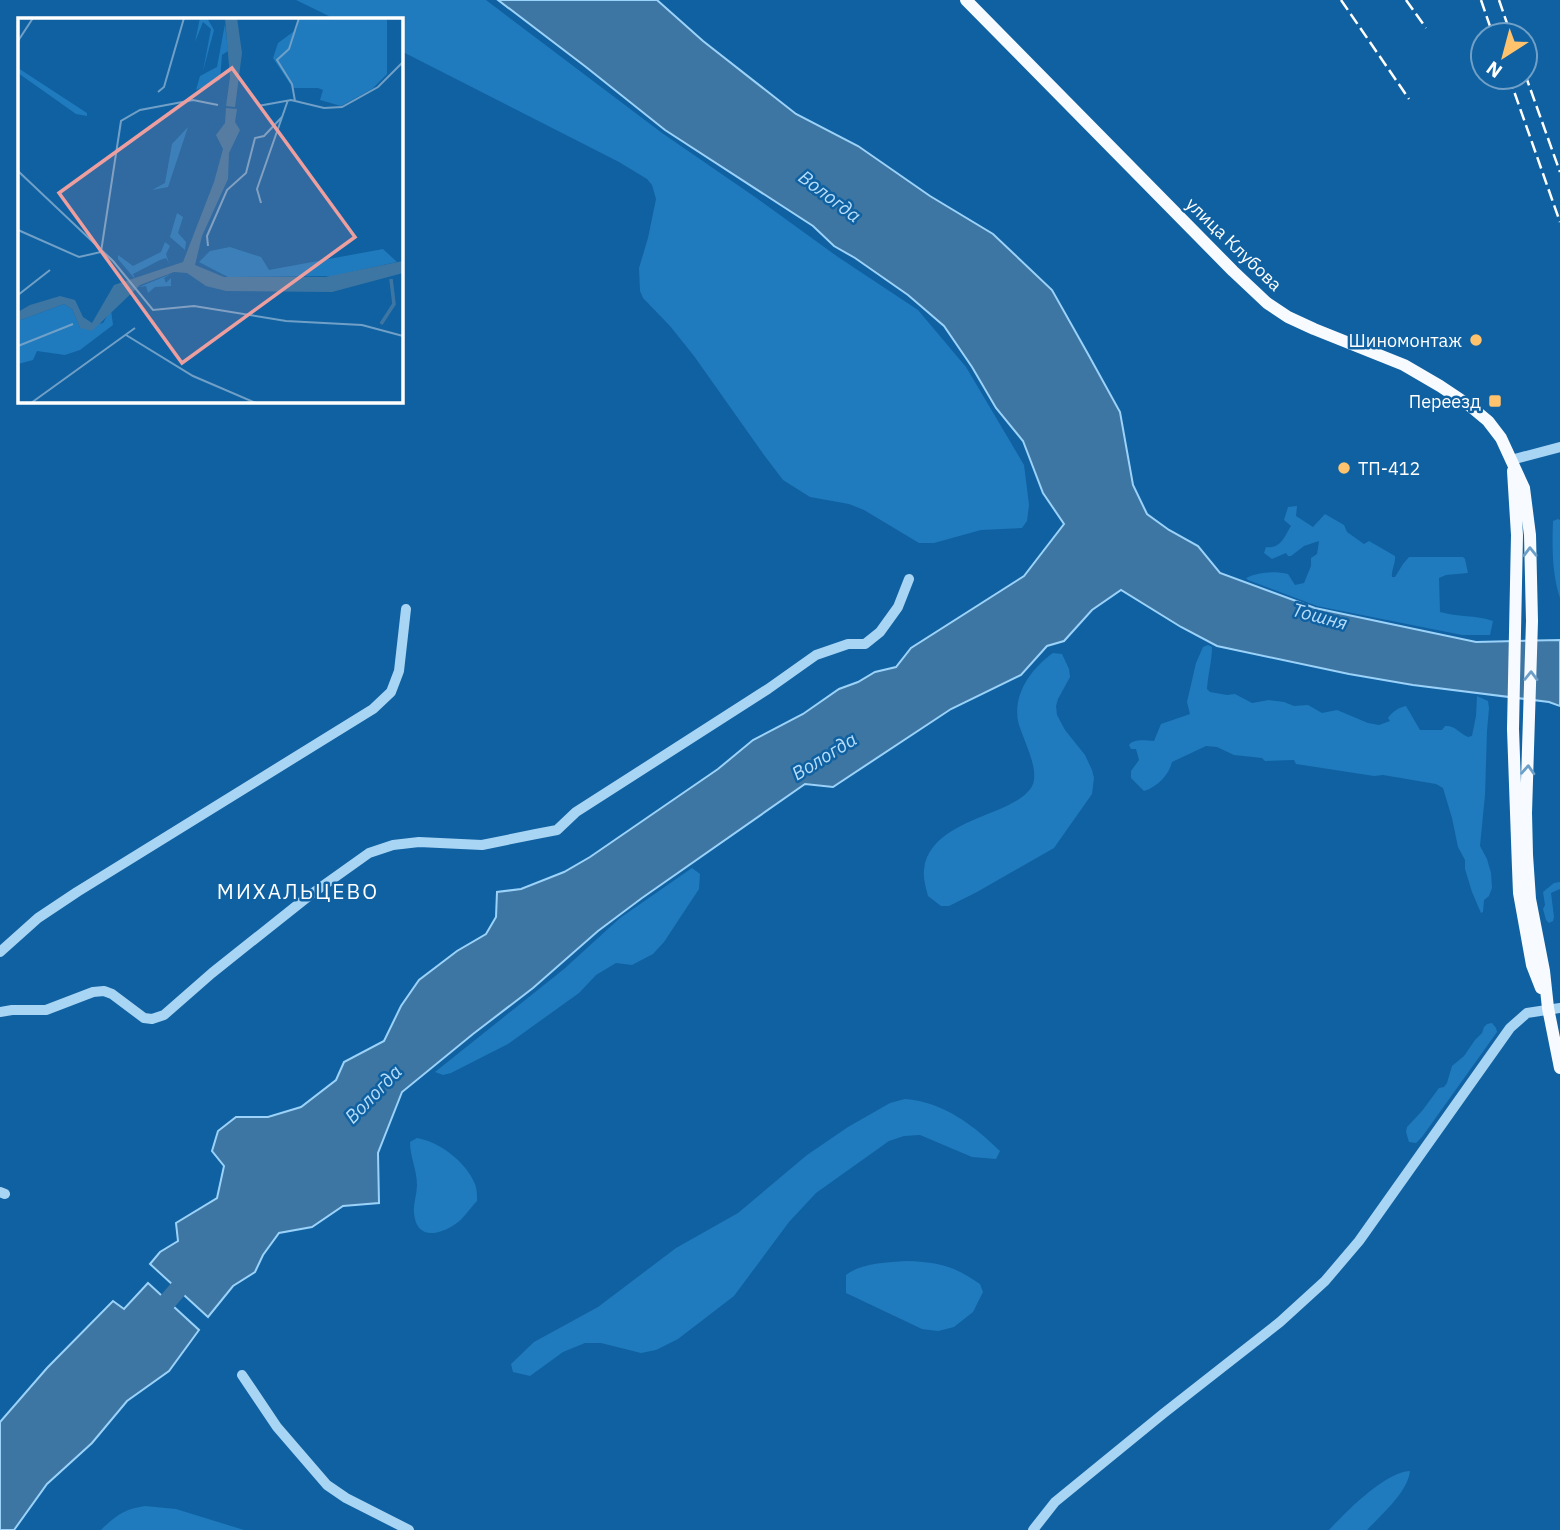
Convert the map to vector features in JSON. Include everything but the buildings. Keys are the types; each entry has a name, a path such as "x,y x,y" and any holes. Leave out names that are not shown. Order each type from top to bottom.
{"main road":[{"name":"улица Клубова","path":"966,0 1257,294 1300,323 1404,365 1452,393 1488,421 1501,438 1524,488 1528,510 1532,621 1527,855 1530,899 1554,1008"},
{"path":"1511,460 1517,535 1513,729 1520,893 1532,965 1554,1008 1560,1068"}],"street":[{"path":"1511,460 1560,447"},
{"path":"0,1012 46,1010 93,992 104,991 144,1018 152,1019 164,1015 299,903 369,853 393,845 419,842 482,845 557,830 576,812 816,654 848,644 865,644 880,632 898,607 909,579"},
{"path":"0,952 37,918 373,709 391,692 399,671 406,609"},
{"path":"1033,1530 1055,1502 1280,1322 1325,1281 1359,1241 1510,1028 1527,1013 1554,1008"},
{"path":"242,1375 277,1427 327,1485 346,1498 409,1530"}],"shaded area":[{"path":"296,0 486,0 662,133 918,310 966,367 1024,465 1029,505 1027,521 1022,528 981,530 934,543 919,543 864,510 849,504 810,497 783,480 694,356 643,298 639,268 656,199 647,179 619,162 402,52 402,18 333,18"},
{"path":"1297,506 1296,516 1313,527 1325,514 1344,525 1347,532 1364,544 1369,541 1395,556 1392,577 1395,577 1409,557 1463,557 1468,573 1439,578 1440,612 1493,621 1490,635 1462,635 1317,606 1248,580 1246,578 1256,574 1278,573 1288,574 1295,585 1304,583 1311,566 1311,558 1317,554 1319,541 1304,546 1291,556 1286,553 1272,559 1264,553 1266,547 1279,544 1284,538 1291,526 1284,520 1288,507"},
{"path":"1558,519 1560,598 1555,579 1553,550 1553,521"},
{"path":"1203,647 1212,647 1207,689 1210,692 1235,694 1252,703 1269,700 1294,706 1308,705 1322,713 1337,710 1379,725 1390,721 1388,718 1392,713 1406,706 1420,730 1442,730 1448,726 1468,737 1472,736 1477,696 1488,701 1485,795 1480,846 1491,873 1492,888 1484,900 1483,912 1481,913 1472,892 1443,788 1436,784 1296,764 1294,760 1265,761 1262,758 1234,755 1217,747 1206,746 1172,762 1162,780 1144,791 1131,778 1131,771 1139,760 1136,749 1131,749 1129,745 1137,741 1154,741 1161,724 1190,714 1187,702 1196,663"},
{"path":"1053,653 1062,654 1070,677 1058,699 1057,715 1085,755 1092,770 1092,794 1054,848 977,892 949,906 941,906 928,896 924,880 927,858 933,847 964,824 1013,803 1031,788 1034,781 1033,764 1018,721 1018,701 1031,674"},
{"path":"692,868 700,874 699,889 653,954 632,965 616,963 596,975 579,993 508,1044 451,1073 443,1075 435,1072 564,969 620,918"},
{"path":"1560,882 1560,889 1551,893 1554,917 1549,923 1543,909 1543,892 1554,883"},
{"path":"1492,1023 1497,1032 1422,1137 1416,1143 1409,1142 1407,1127 1439,1088 1447,1083 1452,1066 1464,1056 1484,1027"},
{"path":"905,1099 932,1105 957,1116 1000,1151 996,1159 972,1157 920,1135 889,1141 816,1193 789,1222 734,1296 678,1339 656,1350 641,1353 601,1343 585,1343 563,1352 530,1376 513,1372 511,1364 534,1342 598,1307 676,1248 738,1213 807,1155 848,1127 890,1103"},
{"path":"417,1138 451,1154 471,1176 476,1188 477,1201 463,1217 447,1229 434,1233 423,1231 419,1227 414,1213 417,1179 410,1142"},
{"path":"906,1261 946,1266 980,1284 983,1292 973,1312 954,1327 938,1331 922,1329 846,1293 846,1275 853,1271 875,1264"},
{"path":"1410,1471 1399,1495 1367,1530 1329,1530 1378,1485 1400,1473"},
{"path":"145,1506 176,1509 244,1530 101,1530 121,1513"}],"water":[{"name":"Тошня","path":"498,0 657,0 703,41 796,114 858,146 930,196 993,234 1052,290 1120,412 1133,485 1147,514 1198,546 1220,573 1315,608 1476,642 1560,640 1560,706 1549,702 1349,674 1217,646 1121,590 1092,610 1064,641 1047,646 1021,675 951,709 833,787 805,784 598,931 533,988 402,1092 378,1153 379,1203 343,1206 312,1227 279,1233 255,1272 233,1286 208,1317 150,1264 160,1252 178,1241 176,1223 217,1198 224,1166 212,1151 218,1131 236,1117 268,1117 301,1107 336,1080 344,1062 384,1041 401,1006 419,980 457,951 486,934 496,917 497,892 521,889 564,872 718,769 753,740 803,714 839,689 875,672 896,667 911,648 1024,576 1064,524 1043,493 1023,441 996,408 944,326 908,295 834,246 813,226 665,130"},
{"path":"148,1283 199,1330 169,1371 127,1401 92,1443 47,1484 14,1530 0,1530 0,1422 47,1368 113,1301 124,1309"}],"waterway":[{"name":"Вологда","path":"153,1318 192,1273"}],"railway":[{"path":"1341,0 1409,99"},
{"path":"1406,0 1426,28"},
{"path":"1481,0 1488,21"},
{"path":"1499,0 1506,21"},
{"path":"1514,91 1560,222"},
{"path":"1531,91 1560,172"}],"place":[{"name":"Шиномонтаж","path":"1476,340"},
{"name":"Переезд","path":"1495,401"},
{"name":"ТП-412","path":"1344,468"}],"district":[{"name":"МИХАЛЬЦЕВО","path":"298,891"}]}
